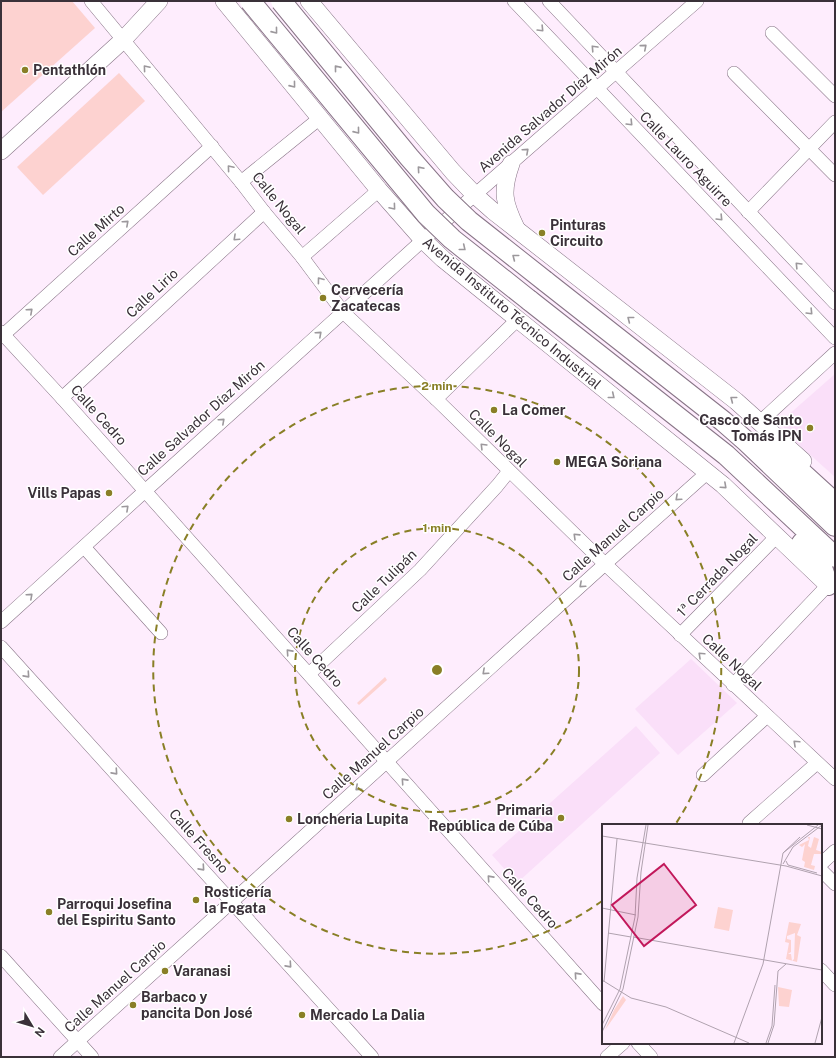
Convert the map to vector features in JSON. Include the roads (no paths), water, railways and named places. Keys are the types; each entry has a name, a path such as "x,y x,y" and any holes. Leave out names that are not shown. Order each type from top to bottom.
{"highway":[{"path":"250,1 426,214 452,239 703,436 751,478 835,557"},
{"path":"282,1 404,151 445,198 469,221 717,416 747,442 835,526"},
{"path":"747,442 780,453 835,503"},
{"path":"751,478 771,513 820,562 832,588"}],"main road":[{"path":"1,151 123,40 159,1"},
{"name":"Avenida Instituto Técnico Industrial","path":"224,1 379,190 423,240 443,259 708,472 832,588"},
{"path":"309,1 453,172 476,196 517,230 736,401 835,490"},
{"path":"511,164 504,190 505,203 517,230"}],"street":[{"name":"Calle Nogal","path":"91,1 302,257 343,312 436,399 604,564 835,779"},
{"name":"Calle Lauro Aguirre","path":"514,1 835,338"},
{"name":"Calle Lauro Aguirre","path":"549,1 835,303"},
{"name":"Avenida Salvador Díaz Mirón","path":"423,240 476,196 697,1"},
{"path":"772,33 835,96"},
{"path":"734,73 835,175"},
{"path":"241,182 320,118"},
{"path":"748,212 835,122"},
{"name":"Calle Mirto","path":"2,335 212,146"},
{"path":"302,257 379,190"},
{"name":"Calle Lirio","path":"62,398 264,212"},
{"name":"Calle Salvador Díaz Mirón","path":"1,622 145,490 423,240"},
{"path":"436,399 518,319"},
{"name":"Calle Cedro","path":"2,335 62,398 145,490 602,1003"},
{"path":"760,422 835,353"},
{"name":"Calle Tulipán","path":"309,674 420,570 509,471"},
{"name":"Calle Manuel Carpio","path":"60,1057 233,902 604,564 708,472"},
{"name":"1ª Cerrada Nogal","path":"680,635 777,536"},
{"path":"84,547 161,633"},
{"path":"733,685 832,588"},
{"name":"Calle Fresno","path":"1,646 372,1057"},
{"path":"704,775 767,716"},
{"path":"749,824 817,762"},
{"path":"822,863 835,851"},
{"path":"822,871 835,884"},
{"path":"1,956 92,1057"},
{"path":"822,971 835,985"},
{"path":"607,1057 622,1044"},
{"path":"639,1044 651,1057"}],"place":[{"name":"Pentathlón","path":"25,70"},
{"name":"Pinturas Circuito","path":"542,233"},
{"name":"Cervecería Zacatecas","path":"323,298"},
{"name":"La Comer","path":"494,410"},
{"name":"Casco de Santo Tomás IPN","path":"810,428"},
{"name":"MEGA Soriana","path":"557,462"},
{"name":"Vills Papas","path":"109,493"},
{"name":"Primaria República de Cúba","path":"561,818"},
{"name":"Loncheria Lupita","path":"289,819"},
{"name":"Rosticería la Fogata","path":"196,900"},
{"name":"Parroqui Josefina del Espiritu Santo","path":"49,912"},
{"name":"Varanasi","path":"165,971"},
{"name":"Barbaco y pancita Don José","path":"133,1005"},
{"name":"Mercado La Dalia","path":"302,1015"}]}
